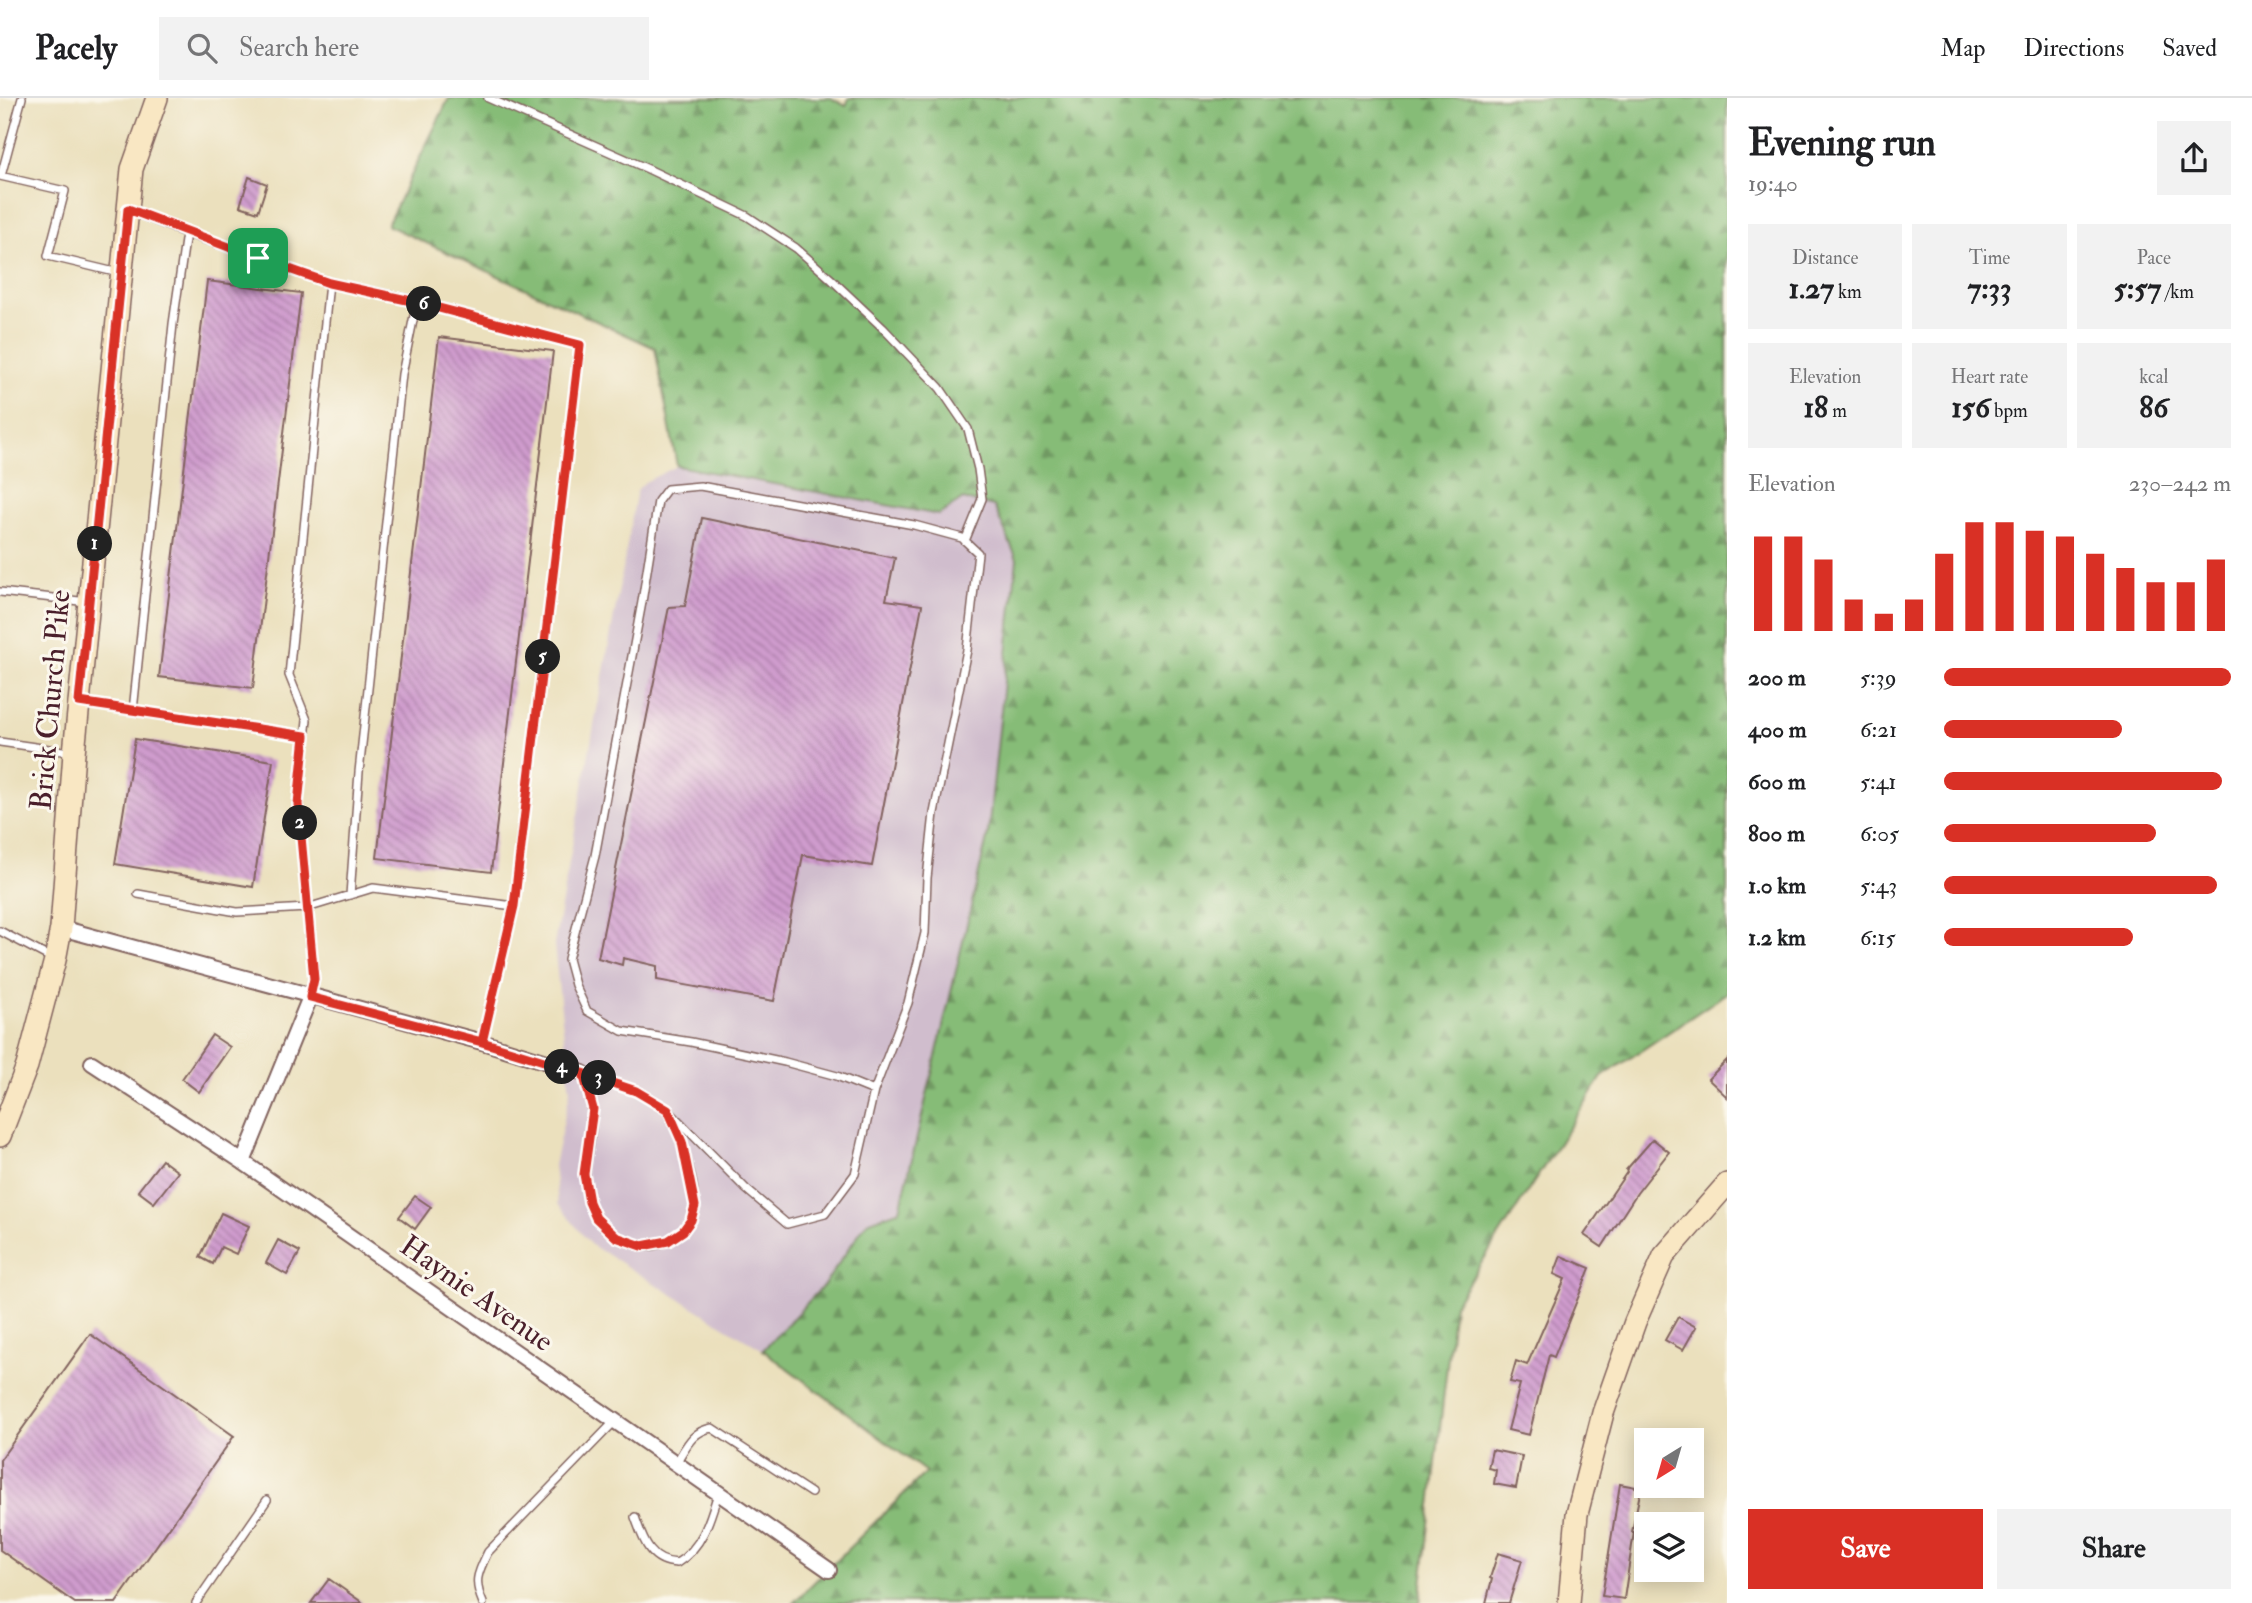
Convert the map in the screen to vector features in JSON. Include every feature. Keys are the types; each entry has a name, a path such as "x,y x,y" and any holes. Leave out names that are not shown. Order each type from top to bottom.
{"main road":[{"name":"Brick Church Pike","path":"0,1136 27,1066 61,928 74,752 132,169 157,98"},
{"path":"1569,1603 1577,1514 1603,1413 1635,1322 1664,1256 1727,1184"}],"street":[{"path":"61,928 482,1042 583,1073"},
{"path":"243,1161 310,997"},
{"name":"Haynie Avenue","path":"92,1063 243,1161 829,1570"}],"lane":[{"path":"22,98 0,176 65,191 48,256 121,274"},
{"path":"488,98 747,216 796,248 830,278 883,328 940,388 968,429 982,499 965,541"},
{"path":"128,209 186,233 329,283 416,302 580,345 514,906 482,1042"},
{"path":"133,711 173,324 186,233"},
{"path":"310,997 314,979 298,804 307,720 289,675 329,283"},
{"path":"350,895 359,772 402,374 416,302"},
{"path":"583,1073 636,1091 668,1110 746,1189 787,1224 825,1214 855,1174 874,1091 908,1003 925,933 927,878 934,813 967,650 978,553 962,538 915,525 699,486 667,489 658,501 595,856 568,959 575,985 587,1011 622,1031 785,1062 837,1076 874,1091"},
{"path":"0,592 89,602"},
{"path":"79,702 305,736"},
{"path":"0,742 74,752"},
{"path":"138,894 237,912 307,908 373,888 514,906"},
{"path":"0,931 55,960"},
{"path":"583,1073 593,1109 584,1174 589,1202 596,1218 616,1237 642,1246 668,1241 683,1231 691,1220 695,1206 682,1142 668,1110"},
{"path":"483,1603 476,1587 478,1573 488,1552 616,1421"},
{"path":"676,1463 693,1436 701,1430 712,1428 811,1493"},
{"path":"635,1517 652,1554 658,1559 677,1563 688,1556 704,1534 718,1492"},
{"path":"196,1603 268,1500"}],"shaded area":[{"path":"677,466 939,515 963,499 994,506 1017,559 988,834 900,1211 867,1222 824,1285 763,1350 590,1244 558,1204 554,1165 570,1092 554,945 637,490 645,482"}],"green space":[{"path":"449,98 831,98 846,106 849,98 1727,98 1727,993 1602,1077 1454,1305 1420,1603 793,1603 926,1472 763,1350 824,1285 867,1222 900,1210 988,834 1017,559 994,506 963,499 939,515 677,466 655,348 387,225"}],"building":[{"path":"249,177 267,184 258,212 240,206"},
{"path":"207,281 301,293 253,688 159,677"},
{"path":"439,337 553,351 491,872 377,858"},
{"path":"702,518 895,558 886,600 922,605 872,866 803,855 774,1001 657,980 657,966 623,958 622,965 598,958 669,607 685,606"},
{"path":"135,739 273,761 253,887 115,864"},
{"path":"212,1035 230,1047 199,1092 182,1079"},
{"path":"1727,1060 1727,1097 1708,1079"},
{"path":"1653,1139 1669,1152 1637,1193 1602,1247 1584,1235 1626,1170"},
{"path":"162,1160 178,1172 154,1203 138,1191"},
{"path":"415,1196 431,1207 415,1229 399,1217"},
{"path":"221,1213 249,1226 236,1254 221,1247 213,1264 200,1257"},
{"path":"278,1240 300,1252 287,1275 266,1263"},
{"path":"1561,1256 1590,1268 1554,1357 1549,1355 1529,1435 1508,1430 1520,1384 1510,1382 1516,1361 1527,1365 1565,1279 1554,1274"},
{"path":"1678,1317 1696,1327 1683,1350 1665,1340"},
{"path":"90,1334 234,1436 116,1603 75,1603 0,1550 0,1460"},
{"path":"1492,1450 1522,1456 1516,1488 1494,1484 1496,1470 1488,1468"},
{"path":"1620,1484 1634,1487 1634,1498 1639,1498 1634,1512 1634,1532 1624,1599 1602,1596"},
{"path":"1498,1553 1522,1560 1509,1603 1486,1603 1492,1579 1490,1578"},
{"path":"329,1579 363,1603 311,1603"}],"route":[{"path":"258,258 128,209 79,702 305,736 298,804 314,979 310,997 482,1042 583,1073 636,1091 668,1110 682,1142 695,1206 691,1220 683,1231 668,1241 642,1246 616,1237 596,1218 589,1202 584,1174 593,1109 583,1073 532,1058 482,1042 514,906 580,345 416,302 329,283 258,258"}]}
